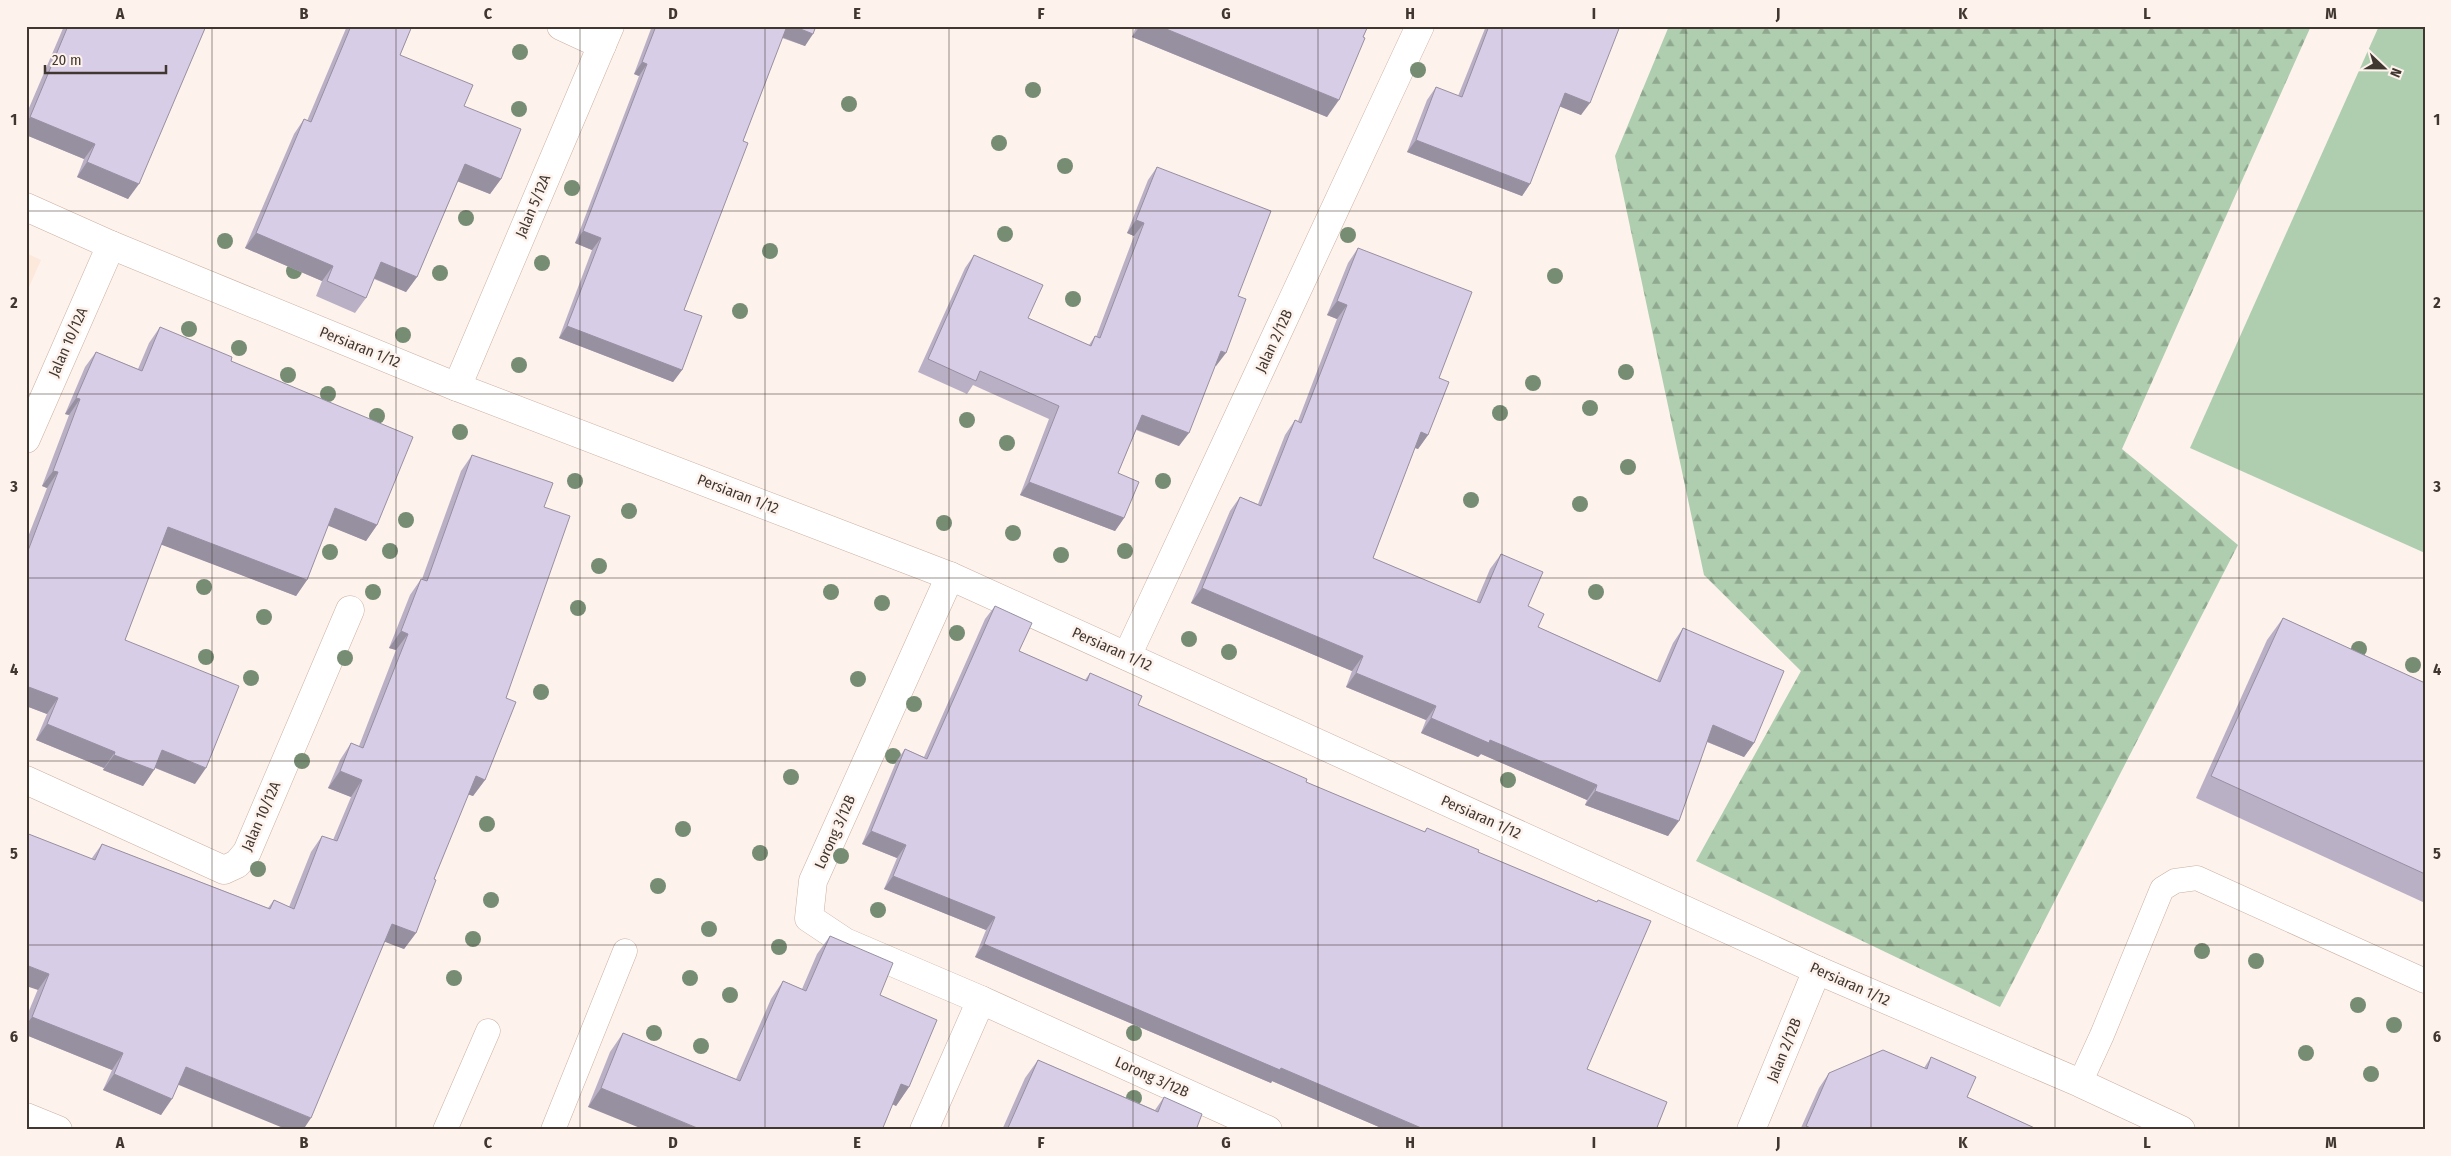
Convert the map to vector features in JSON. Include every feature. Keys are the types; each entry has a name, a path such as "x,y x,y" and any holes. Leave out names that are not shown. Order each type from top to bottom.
{"street":[{"path":"560,26 606,35"},
{"name":"Jalan 2/12B","path":"1127,656 1420,26"},
{"name":"Jalan 5/12A","path":"457,387 606,35"},
{"name":"Persiaran 1/12","path":"26,207 111,245 457,387 950,576 1817,970 2080,1083 2168,1127"},
{"name":"Jalan 10/12A","path":"26,439 111,245"},
{"name":"Lorong 3/12B","path":"950,576 813,881 809,918 845,942 981,1000 1268,1130"},
{"name":"Jalan 10/12A","path":"26,780 224,870 237,864 247,852 350,610"},
{"name":"Jalan 2/12B","path":"1751,1130 1817,970"},
{"path":"924,1130 981,1000"},
{"path":"26,1117 58,1130"}],"lane":[{"path":"2080,1083 2102,1035 2162,889 2175,880 2197,878 2425,981"},
{"path":"553,1130 625,951"},
{"path":"445,1130 488,1031"}],"shaded area":[{"path":"26,253 41,260 26,294"}],"green space":[{"path":"1669,26 2311,26 2122,449 2238,545 2000,1007 1696,861 1801,671 1704,575 1615,156"},
{"path":"2379,26 2425,26 2425,553 2190,448"}],"building":[{"path":"68,26 206,26 139,184 87,162 95,144 30,117"},
{"path":"351,26 412,26 400,55 473,85 464,106 521,129 501,179 465,164 417,277 381,262 366,298 327,281 333,266 256,233 304,119 311,122"},
{"path":"656,26 787,26 743,141 748,143 684,310 702,316 682,370 567,326 601,238 583,231 647,64 642,62"},
{"path":"793,26 816,26 813,34"},
{"path":"1159,26 1368,26 1363,37 1365,38 1339,100"},
{"path":"1489,26 1620,26 1590,103 1565,93 1530,184 1416,140 1436,87 1462,97"},
{"path":"1157,167 1271,211 1238,296 1246,299 1226,353 1221,351 1189,433 1142,415 1118,473 1139,482 1124,518 1029,482 1059,406 980,371 976,381 928,359 974,255 1043,285 1028,318 1091,346 1095,336 1100,338 1144,223 1136,220"},
{"path":"1358,248 1472,292 1439,378 1449,382 1428,435 1421,432 1373,558 1480,603 1501,554 1543,572 1528,606 1544,614 1538,627 1660,682 1683,628 1784,671 1754,743 1713,725 1679,821 1595,791 1597,785 1490,740 1489,743 1431,718 1436,706 1356,673 1363,656 1202,588 1240,497 1261,506 1295,420 1301,423 1347,305 1337,301"},
{"path":"160,327 232,357 231,361 413,437 377,525 335,508 307,580 168,527 125,640 239,686 206,768 162,750 154,770 114,755 115,752 47,724 58,698 26,686 26,556 58,472 53,471 80,399 76,398 96,352 142,371"},
{"path":"472,455 553,483 544,507 570,516 506,698 516,702 485,780 476,776 434,879 436,880 416,933 392,924 311,1118 186,1067 172,1099 114,1074 123,1053 32,1017 49,974 26,965 26,833 95,860 102,844 270,909 274,900 294,909 322,836 337,841 362,780 340,771 351,743 363,748 408,634 401,631 421,579 427,581"},
{"path":"995,606 1032,623 1019,651 1087,681 1090,673 1142,696 1138,705 1307,779 1306,782 1425,832 1427,828 1479,850 1478,852 1597,902 1598,900 1651,921 1587,1069 1667,1102 1656,1130 1426,1130 984,944 995,917 893,876 906,845 871,831 905,749 927,759"},
{"path":"2283,618 2425,683 2425,874 2211,776"},
{"path":"830,936 893,963 880,995 937,1020 909,1087 901,1084 882,1130 702,1130 601,1088 623,1033 740,1081 783,981 806,991"},
{"path":"1883,1050 1927,1069 1931,1057 1976,1077 1967,1097 2039,1130 1815,1130 1806,1126 1829,1073"},
{"path":"1038,1060 1158,1112 1164,1097 1202,1114 1196,1130 1007,1130"}]}
